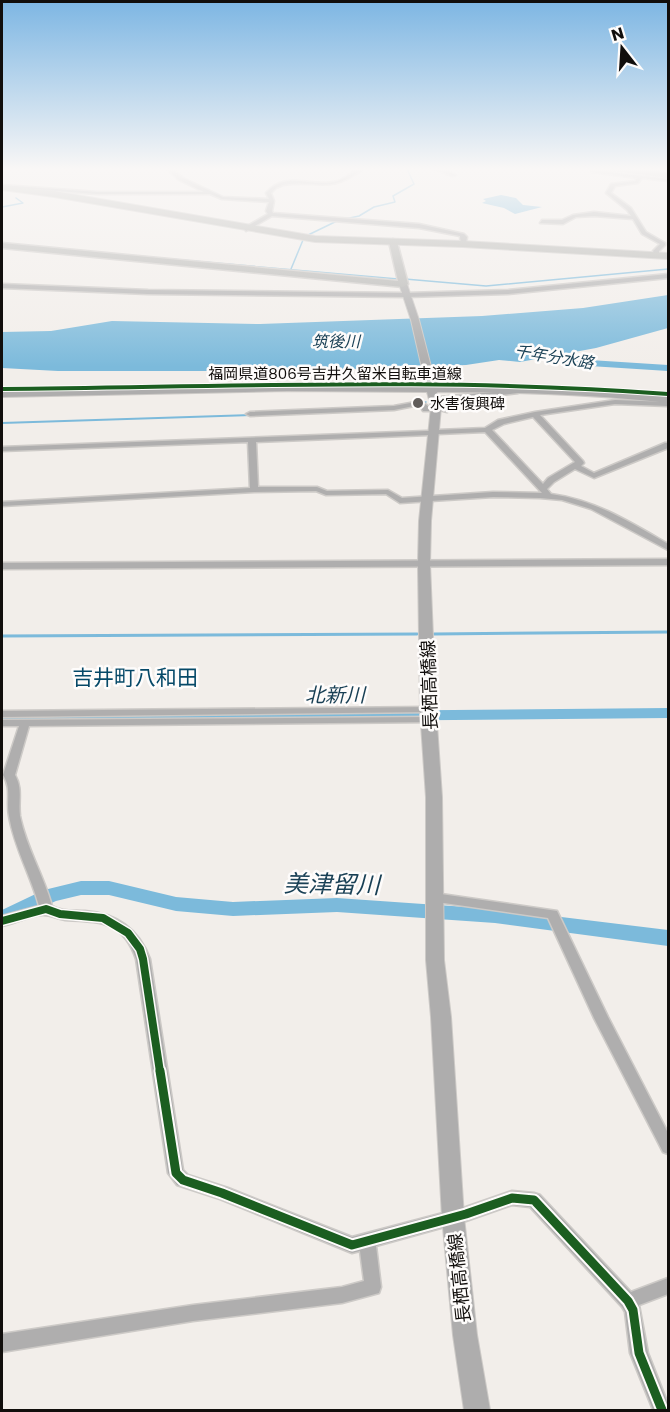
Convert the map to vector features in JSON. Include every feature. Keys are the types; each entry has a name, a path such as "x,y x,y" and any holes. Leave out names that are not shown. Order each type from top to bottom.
{"highway":[{"path":"287,235 315,239 463,244 669,256"}],"main road":[{"path":"2,246 403,284 393,242"},
{"name":"長栖高橋線","path":"403,284 433,388 436,430 427,500 424,564 434,797 435,943 453,1217 465,1335 477,1410"},
{"path":"2,395 287,388 433,388 611,393 669,402"}],"street":[{"path":"462,235 464,237 463,244"},
{"path":"647,235 663,244 656,251 657,255"},
{"path":"2,286 155,292 407,297 508,292 669,276"},
{"path":"444,410 443,399 524,389"},
{"path":"438,432 487,430 501,422 535,414 624,401 669,402"},
{"path":"250,414 394,408 421,403 426,409"},
{"path":"535,414 580,463 551,480 545,493"},
{"path":"487,430 545,493"},
{"path":"2,449 426,433"},
{"path":"252,440 254,490"},
{"path":"575,466 594,476 669,445"},
{"path":"2,504 254,490 317,489 326,493 388,492 400,501 545,493 583,503 669,547"},
{"path":"2,566 669,562"},
{"path":"2,714 429,715"},
{"path":"2,723 429,715"},
{"path":"25,723 5,776 15,785 12,798 22,844 44,902 59,916 84,915 112,921 131,934 140,947 155,1027 176,1173 183,1180 352,1245 512,1198 534,1200 628,1301 633,1310 639,1353 662,1410"},
{"path":"434,899 552,914 601,1018 669,1147"},
{"path":"2,921 44,902"},
{"path":"2,1343 193,1313 342,1295 374,1287 367,1242"},
{"path":"628,1301 669,1286"}],"water":[{"name":"筑後川","path":"668,295 668,328 596,348 520,362 499,360 466,365 296,371 281,374 264,371 58,371 2,368 2,332 51,331 112,321 260,324 482,316 583,308"}],"waterway":[{"path":"291,269 303,240"},
{"path":"147,257 398,279"},
{"path":"405,279 486,286 668,269"},
{"name":"千年分水路","path":"526,353 574,362 668,368"},
{"path":"419,404 426,402"},
{"path":"2,423 252,415"},
{"path":"434,634 668,632"},
{"path":"2,636 417,634"},
{"name":"北新川","path":"2,719 668,713"},
{"name":"美津留川","path":"2,918 51,895 81,888 109,888 176,904 233,909 337,905 495,916 668,938"}],"cycle path":[{"name":"福岡県道806号吉井久留米自転車道線","path":"2,389 448,384 565,386 668,394"},
{"path":"2,921 46,909 60,914 103,918 121,927 135,940 143,959 176,1173 183,1180 222,1193 352,1245 466,1214 512,1198 534,1200 628,1301 633,1310 639,1353 662,1410"}],"place":[{"name":"水害復興碑","path":"418,403"}],"district":[{"name":"吉井町八和田","path":"135,677"}]}
